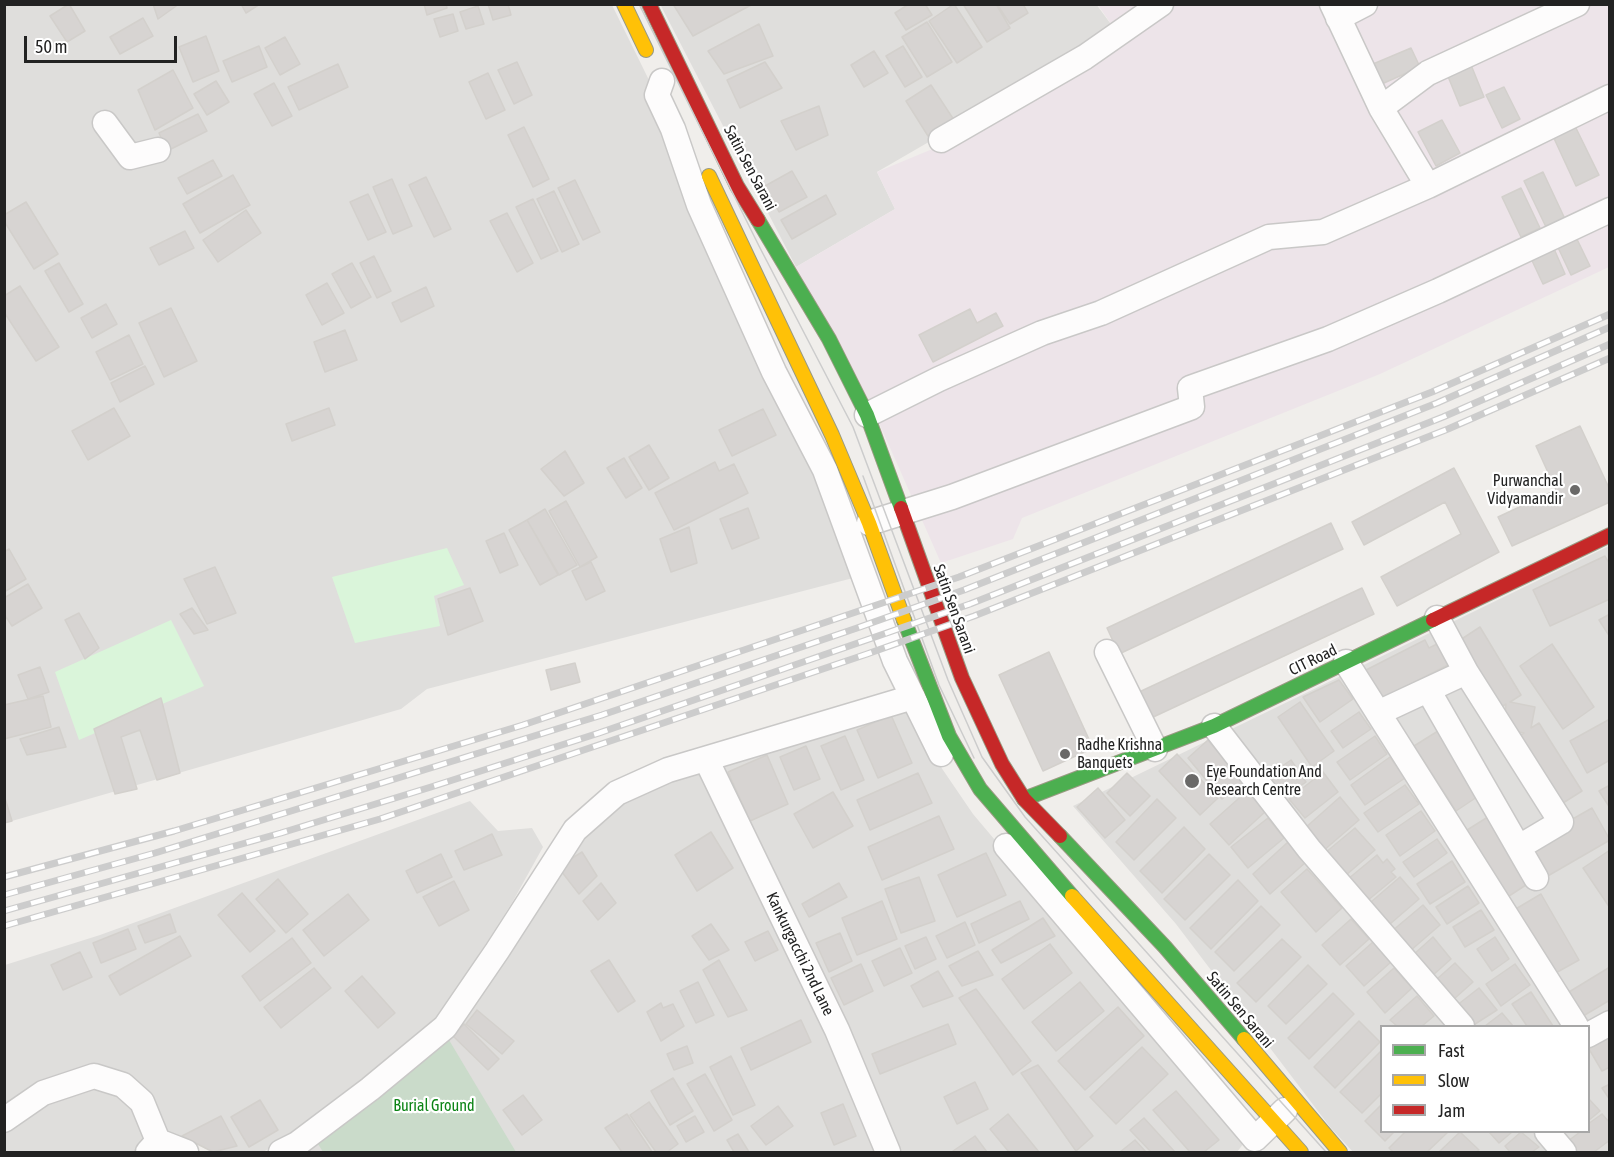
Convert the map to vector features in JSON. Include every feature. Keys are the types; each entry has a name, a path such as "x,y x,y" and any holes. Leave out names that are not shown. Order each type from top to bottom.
{"main road":[{"path":"624,4 693,145"},
{"name":"Satin Sen Sarani","path":"649,5 737,186 830,339 867,415 966,688 1002,764 1024,799 1165,946 1340,1152"},
{"path":"704,167 832,435 869,523 927,684 950,736 980,789 1020,838 1301,1152"},
{"name":"CIT Road","path":"1024,799 1214,726 1610,535"}],"street":[{"path":"941,140 1085,57 1161,4"},
{"path":"1365,4 1335,11 1381,108 1428,186"},
{"path":"1381,108 1428,73 1576,4"},
{"path":"662,81 657,95 672,129 699,205 774,372 825,470 895,661 939,750 981,815 1250,1146 1295,1101"},
{"path":"867,415 1041,333 1101,313 1269,237 1323,232 1428,186 1610,97"},
{"path":"105,123 130,157 158,150"},
{"path":"869,523 952,497 1192,407 1190,388 1328,339 1438,291 1610,210"},
{"path":"1437,618 1466,672 1561,822 1519,847"},
{"path":"1107,651 1155,748"},
{"path":"1346,662 1575,1025"},
{"path":"1378,713 1466,672"},
{"path":"1428,690 1536,878"},
{"path":"281,1152 297,1144 370,1089 445,1027 498,951 575,830 617,793 668,770 913,697"},
{"path":"1214,726 1309,849 1461,1025"},
{"name":"Kankurgacchi 2nd Lane","path":"706,759 837,1030 888,1152"},
{"path":"1590,1034 1610,1023"},
{"path":"4,1120 43,1093 94,1076 123,1085 142,1102 153,1147 186,1152"},
{"path":"1549,1133 1564,1152"}],"shaded area":[{"path":"660,4 1096,4 1116,31 877,172 895,209 796,267"},
{"path":"5,5 612,5 709,202 876,572 427,689 401,709 5,823"},
{"path":"1098,5 1153,5 1116,31"},
{"path":"1171,5 1333,5 1422,184 1323,232 1269,231 869,405 796,267 895,209 877,172 947,143"},
{"path":"1342,5 1609,5 1609,91 1429,179"},
{"path":"1609,102 1609,267 1380,374 1022,518 1013,539 941,563 876,416 1269,240 1327,235"},
{"path":"1609,546 1609,1152 1353,1152 1330,1127 1176,924 1073,806"},
{"path":"908,704 928,748 973,814 1247,1139 1237,1152 895,1152 718,763"},
{"path":"703,767 792,946 879,1152 300,1152 456,1026 583,838 622,797"},
{"path":"470,801 498,831 532,828 543,847 513,901 438,1019 301,1130 263,1152 214,1152 167,1132 112,1072 81,1067 39,1084 5,1111 5,965 100,935"},
{"path":"94,1083 135,1103 149,1137 137,1152 5,1152 5,1128 47,1099"}],"green space":[{"path":"447,548 464,585 434,596 440,626 355,643 332,577"},
{"path":"171,620 204,686 79,740 55,672"},
{"name":"Burial Ground","path":"446,1035 516,1152 323,1152 315,1139"}],"building":[{"path":"69,4 85,31 67,42 50,16"},
{"path":"153,4 179,4 158,19"},
{"path":"241,4 260,4 246,13"},
{"path":"424,4 446,4 447,8 427,15"},
{"path":"488,4 508,4 511,15 493,20"},
{"path":"673,4 753,4 693,36"},
{"path":"909,4 925,4 932,15 906,30 895,13"},
{"path":"954,4 982,47 957,63 929,21"},
{"path":"963,4 996,4 1010,28 987,42"},
{"path":"997,4 1023,4 1028,13 1010,24"},
{"path":"478,6 484,24 466,29 460,12"},
{"path":"453,14 458,31 440,37 434,19"},
{"path":"143,18 153,36 120,54 110,37"},
{"path":"927,22 952,62 927,77 902,37"},
{"path":"759,24 773,56 724,74 708,51"},
{"path":"206,36 219,71 193,82 179,47"},
{"path":"285,37 300,64 280,75 265,48"},
{"path":"259,46 267,67 232,82 223,61"},
{"path":"903,46 922,77 905,87 886,56"},
{"path":"1411,48 1420,67 1375,87 1366,67"},
{"path":"874,51 888,73 864,87 851,65"},
{"path":"1469,60 1484,97 1460,106 1445,69"},
{"path":"517,62 532,95 514,104 498,70"},
{"path":"765,62 782,88 740,108 727,80"},
{"path":"338,64 348,87 299,110 288,87"},
{"path":"173,70 193,108 155,130 138,90"},
{"path":"488,73 505,110 486,119 469,82"},
{"path":"216,81 229,102 207,115 194,94"},
{"path":"274,83 292,116 272,126 254,94"},
{"path":"931,85 954,120 928,136 906,101"},
{"path":"1504,87 1520,119 1502,128 1486,95"},
{"path":"819,106 828,135 796,150 781,121"},
{"path":"198,114 207,131 167,151 159,133"},
{"path":"1442,120 1460,153 1436,166 1418,132"},
{"path":"1574,124 1599,175 1576,186 1552,134"},
{"path":"524,127 549,179 533,187 508,135"},
{"path":"213,160 222,176 187,194 178,178"},
{"path":"792,171 807,197 779,212 765,186"},
{"path":"1543,172 1565,219 1546,227 1524,181"},
{"path":"233,175 250,205 200,233 183,204"},
{"path":"426,177 451,229 434,237 409,185"},
{"path":"392,179 412,226 393,234 373,187"},
{"path":"575,180 600,232 583,240 558,188"},
{"path":"1521,188 1540,228 1521,237 1502,197"},
{"path":"554,191 579,244 562,252 537,199"},
{"path":"368,194 386,232 368,240 350,202"},
{"path":"826,195 836,214 792,239 781,220"},
{"path":"533,199 558,251 541,259 516,207"},
{"path":"26,202 58,254 34,269 4,221 4,215"},
{"path":"246,210 261,233 218,262 203,240"},
{"path":"507,213 533,263 517,272 490,221"},
{"path":"185,231 194,248 159,265 150,248"},
{"path":"1573,231 1590,266 1571,275 1554,239"},
{"path":"1551,242 1565,274 1543,284 1528,252"},
{"path":"374,256 391,291 377,298 360,263"},
{"path":"59,263 83,304 69,312 45,271"},
{"path":"352,263 371,297 351,308 332,274"},
{"path":"327,283 344,313 322,325 306,295"},
{"path":"20,286 59,347 36,361 4,312 4,296"},
{"path":"426,287 434,306 401,322 392,303"},
{"path":"106,304 117,324 92,338 81,318"},
{"path":"171,308 197,361 164,377 139,323"},
{"path":"970,309 977,323 996,313 1003,326 933,362 919,335"},
{"path":"345,330 357,360 325,372 314,342"},
{"path":"129,335 143,364 110,380 96,352"},
{"path":"145,366 154,384 120,402 111,383"},
{"path":"114,408 130,436 88,460 72,431"},
{"path":"329,408 335,425 292,441 286,424"},
{"path":"763,409 776,435 732,456 719,430"},
{"path":"1580,426 1610,490 1610,502 1512,546 1498,517 1556,490 1536,446"},
{"path":"649,445 669,478 649,490 629,457"},
{"path":"565,451 584,483 564,496 541,469"},
{"path":"624,458 642,488 626,498 607,468"},
{"path":"715,462 719,471 734,464 748,493 674,530 655,493"},
{"path":"1454,468 1499,552 1397,606 1381,577 1461,534 1445,502 1364,545 1352,522"},
{"path":"566,501 597,557 580,567 549,511"},
{"path":"748,508 759,538 732,549 720,519"},
{"path":"545,509 577,565 559,575 527,520"},
{"path":"527,520 558,575 540,585 509,530"},
{"path":"1331,523 1343,549 1119,654 1107,628"},
{"path":"689,527 697,563 671,572 660,539"},
{"path":"504,533 518,565 500,573 486,541"},
{"path":"9,549 26,579 4,592 4,552"},
{"path":"1605,556 1610,565 1610,599 1550,626 1533,590"},
{"path":"591,562 605,591 586,600 572,571"},
{"path":"215,567 236,613 207,624 184,579"},
{"path":"28,584 42,608 12,626 4,614 4,598"},
{"path":"470,588 483,621 448,635 438,599"},
{"path":"1362,588 1374,614 1149,719 1137,693"},
{"path":"192,608 208,630 194,634 180,614"},
{"path":"79,613 99,648 85,659 65,620"},
{"path":"1610,614 1610,637 1599,620"},
{"path":"1480,627 1521,695 1510,702 1535,707 1531,728 1539,723 1582,791 1555,808 1512,740 1524,733 1514,731 1505,716 1506,704 1498,709 1457,642"},
{"path":"1425,640 1429,648 1439,643 1450,664 1381,699 1366,670"},
{"path":"1552,644 1594,707 1563,729 1520,666"},
{"path":"1049,652 1093,748 1043,771 999,675"},
{"path":"575,663 580,682 551,690 546,670"},
{"path":"40,667 49,692 28,699 18,675"},
{"path":"1339,680 1353,699 1320,722 1303,697"},
{"path":"43,696 51,727 4,739 4,705"},
{"path":"161,698 180,773 157,780 140,730 121,737 137,789 115,794 94,729"},
{"path":"1300,702 1334,751 1312,767 1278,717"},
{"path":"1359,712 1371,729 1343,748 1331,731"},
{"path":"891,715 912,763 878,778 857,730"},
{"path":"1610,719 1610,760 1587,773 1570,741"},
{"path":"59,727 66,747 27,755 20,739"},
{"path":"1438,731 1480,795 1456,811 1414,746"},
{"path":"845,736 864,780 841,790 821,746"},
{"path":"1375,736 1387,754 1350,780 1337,762"},
{"path":"1208,740 1243,782 1222,799 1188,758"},
{"path":"806,746 820,779 794,790 780,757"},
{"path":"1177,754 1218,798 1200,815 1159,771"},
{"path":"767,755 788,804 750,821 728,772"},
{"path":"1390,757 1405,778 1365,805 1351,785"},
{"path":"1291,760 1306,782 1282,799 1266,777"},
{"path":"1323,772 1338,792 1305,818 1289,799"},
{"path":"918,773 932,803 870,830 857,800"},
{"path":"1127,773 1150,796 1130,816 1107,793"},
{"path":"1405,785 1419,804 1378,832 1364,813"},
{"path":"1610,785 1610,808 1599,791"},
{"path":"1098,788 1125,820 1105,838 1077,807"},
{"path":"1247,791 1266,811 1229,845 1210,824"},
{"path":"833,792 853,826 813,848 794,814"},
{"path":"4,795 12,821 4,823"},
{"path":"1340,797 1359,820 1323,851 1304,829"},
{"path":"1157,799 1176,818 1134,860 1116,842"},
{"path":"1592,808 1610,840 1546,877 1527,845"},
{"path":"1421,811 1435,831 1400,856 1386,835"},
{"path":"1491,815 1532,881 1506,898 1464,832"},
{"path":"939,816 954,849 882,880 868,847"},
{"path":"1268,818 1284,838 1248,868 1231,847"},
{"path":"1184,827 1205,849 1162,893 1140,871"},
{"path":"1355,828 1375,850 1345,876 1325,853"},
{"path":"711,832 733,868 697,891 675,855"},
{"path":"492,834 502,855 464,870 455,851"},
{"path":"1437,839 1447,853 1414,877 1403,862"},
{"path":"1288,842 1306,862 1270,894 1253,874"},
{"path":"1610,850 1610,908 1583,868"},
{"path":"582,852 597,876 579,894 558,867"},
{"path":"986,853 1006,895 957,917 938,875"},
{"path":"441,854 452,877 417,893 406,871"},
{"path":"1209,854 1230,875 1185,920 1164,899"},
{"path":"1377,855 1383,863 1387,859 1395,869 1391,872 1396,877 1367,901 1348,879"},
{"path":"1452,861 1465,882 1430,904 1417,884"},
{"path":"1307,869 1342,908 1316,932 1281,892"},
{"path":"919,877 935,921 901,933 885,889"},
{"path":"1400,877 1419,899 1390,924 1371,902"},
{"path":"278,879 308,914 286,933 256,899"},
{"path":"1238,880 1258,901 1211,949 1190,928"},
{"path":"454,881 469,910 439,926 423,897"},
{"path":"601,883 616,903 598,920 583,901"},
{"path":"839,883 847,897 809,917 802,904"},
{"path":"1468,886 1479,903 1447,924 1436,907"},
{"path":"242,893 275,931 250,952 218,915"},
{"path":"348,894 369,920 324,956 303,930"},
{"path":"1541,894 1579,960 1552,975 1514,910"},
{"path":"882,901 897,939 857,955 842,918"},
{"path":"1020,901 1029,919 979,943 971,924"},
{"path":"1423,905 1440,925 1410,951 1392,931"},
{"path":"1261,906 1280,925 1234,971 1215,952"},
{"path":"1481,910 1494,930 1465,947 1453,927"},
{"path":"170,914 176,932 145,943 138,926"},
{"path":"1043,918 1055,936 1001,963 992,950"},
{"path":"1351,919 1369,939 1340,965 1322,945"},
{"path":"965,922 975,945 947,958 936,936"},
{"path":"711,924 729,950 709,960 692,936"},
{"path":"128,929 136,949 101,963 93,943"},
{"path":"768,931 778,950 755,961 745,942"},
{"path":"840,933 852,961 829,972 816,943"},
{"path":"180,936 191,956 120,995 109,976"},
{"path":"926,937 936,959 915,969 905,946"},
{"path":"1433,937 1451,959 1432,976 1413,955"},
{"path":"1495,937 1509,959 1492,971 1477,949"},
{"path":"292,938 311,963 260,1001 242,976"},
{"path":"1282,939 1301,957 1256,1002 1237,983"},
{"path":"1373,942 1391,962 1364,986 1346,966"},
{"path":"1050,944 1072,973 1024,1009 1002,979"},
{"path":"900,948 912,973 884,986 872,961"},
{"path":"978,951 993,975 962,986 949,966"},
{"path":"80,952 92,977 63,990 51,965"},
{"path":"609,960 635,1001 618,1012 591,971"},
{"path":"719,960 747,1010 728,1017 703,970"},
{"path":"1455,963 1473,982 1454,999 1437,979"},
{"path":"861,964 873,991 844,1005 831,978"},
{"path":"1515,964 1530,985 1501,1006 1486,984"},
{"path":"1308,965 1327,984 1286,1024 1268,1006"},
{"path":"1610,967 1610,1000 1578,1019 1564,995"},
{"path":"314,968 331,988 281,1028 264,1007"},
{"path":"1394,968 1412,988 1385,1013 1367,992"},
{"path":"938,971 953,996 923,1007 911,986"},
{"path":"362,976 395,1013 378,1028 345,991"},
{"path":"698,982 714,1015 696,1023 680,991"},
{"path":"1080,982 1104,1011 1056,1051 1032,1022"},
{"path":"1479,988 1497,1010 1471,1025 1456,1006"},
{"path":"976,989 1031,1061 1013,1075 959,998"},
{"path":"1531,992 1552,1025 1526,1025 1512,1004"},
{"path":"1333,993 1354,1014 1309,1059 1288,1038"},
{"path":"1417,996 1434,1016 1423,1025 1396,1025 1390,1020"},
{"path":"661,1003 663,1008 673,1004 684,1026 661,1041 647,1012"},
{"path":"1118,1007 1144,1036 1085,1090 1058,1061"},
{"path":"477,1010 514,1041 502,1054 466,1024"},
{"path":"1502,1013 1512,1025 1486,1025"},
{"path":"801,1020 811,1042 751,1070 741,1048"},
{"path":"1359,1021 1380,1042 1335,1088 1314,1067"},
{"path":"464,1024 499,1059 488,1070 453,1036"},
{"path":"948,1024 956,1044 880,1074 872,1054"},
{"path":"1610,1030 1610,1067 1602,1071 1590,1051 1599,1043 1596,1037"},
{"path":"687,1046 693,1063 674,1070 667,1054"},
{"path":"1142,1047 1168,1074 1116,1124 1090,1097"},
{"path":"1380,1052 1380,1095 1362,1113 1340,1092"},
{"path":"731,1056 755,1105 733,1115 710,1067"},
{"path":"1038,1065 1093,1136 1076,1151 1021,1073"},
{"path":"705,1074 732,1120 714,1131 687,1084"},
{"path":"673,1078 693,1111 670,1125 651,1091"},
{"path":"975,1082 988,1109 957,1124 944,1097"},
{"path":"1610,1084 1610,1100 1602,1088"},
{"path":"1176,1091 1219,1140 1204,1152 1190,1152 1153,1110"},
{"path":"523,1095 542,1120 522,1135 503,1110"},
{"path":"260,1100 278,1130 249,1147 231,1117"},
{"path":"1590,1100 1600,1111 1590,1119"},
{"path":"649,1102 678,1144 667,1152 656,1152 630,1115"},
{"path":"843,1104 856,1136 834,1145 821,1113"},
{"path":"778,1106 793,1126 766,1145 751,1126"},
{"path":"1380,1106 1380,1133 1393,1133 1385,1141 1365,1121"},
{"path":"627,1114 652,1152 622,1152 605,1128"},
{"path":"1008,1114 1039,1152 1009,1152 990,1129"},
{"path":"1602,1114 1610,1123 1610,1140 1594,1152 1577,1152 1568,1141 1579,1133 1590,1133 1590,1123"},
{"path":"221,1116 237,1146 213,1152 182,1136"},
{"path":"695,1116 704,1132 686,1142 677,1126"},
{"path":"1144,1118 1175,1152 1151,1152 1130,1130"},
{"path":"1404,1133 1447,1133 1427,1152 1393,1152 1389,1148"},
{"path":"1459,1133 1479,1150 1476,1152 1439,1152"},
{"path":"1490,1133 1511,1133 1499,1143"},
{"path":"1522,1133 1539,1147 1532,1152 1510,1152 1505,1146"},
{"path":"738,1134 749,1152 734,1152 727,1140"},
{"path":"975,1136 987,1152 953,1151"},
{"path":"1135,1140 1146,1152 1120,1152"}],"tram line":[{"path":"639,4 759,246 853,427 948,680 982,757 1025,817 1326,1152"},
{"path":"863,476 939,685 974,758"}],"railway":[{"path":"4,877 174,831 523,725 959,577 1432,392 1610,314"},
{"path":"4,895 155,853 602,715 857,628 964,590 1437,403 1610,327"},
{"path":"4,911 281,833 431,787 599,733 970,604 1443,417 1610,344"},
{"path":"4,926 380,819 867,654 974,616 1448,429 1610,358"}],"traffic: fast":[{"path":"758,220 829,339 867,415 901,508"},
{"path":"904,620 949,736 980,789 1072,896"},
{"path":"1024,799 1214,726 1433,620"},
{"path":"1060,836 1165,947 1244,1039"}],"traffic: slow":[{"path":"624,4 646,50"},
{"path":"709,176 832,435 869,523 904,620"},
{"path":"1072,896 1301,1152"},
{"path":"1244,1039 1340,1152"}],"traffic: jam":[{"path":"649,4 737,186 758,220"},
{"path":"901,508 962,678 1002,764 1024,799 1060,836"},
{"path":"1433,620 1610,535"}],"place":[{"name":"Purwanchal Vidyamandir","path":"1575,490"},
{"name":"Radhe Krishna Banquets","path":"1065,754"},
{"name":"Eye Foundation And Research Centre","path":"1192,781"}]}
